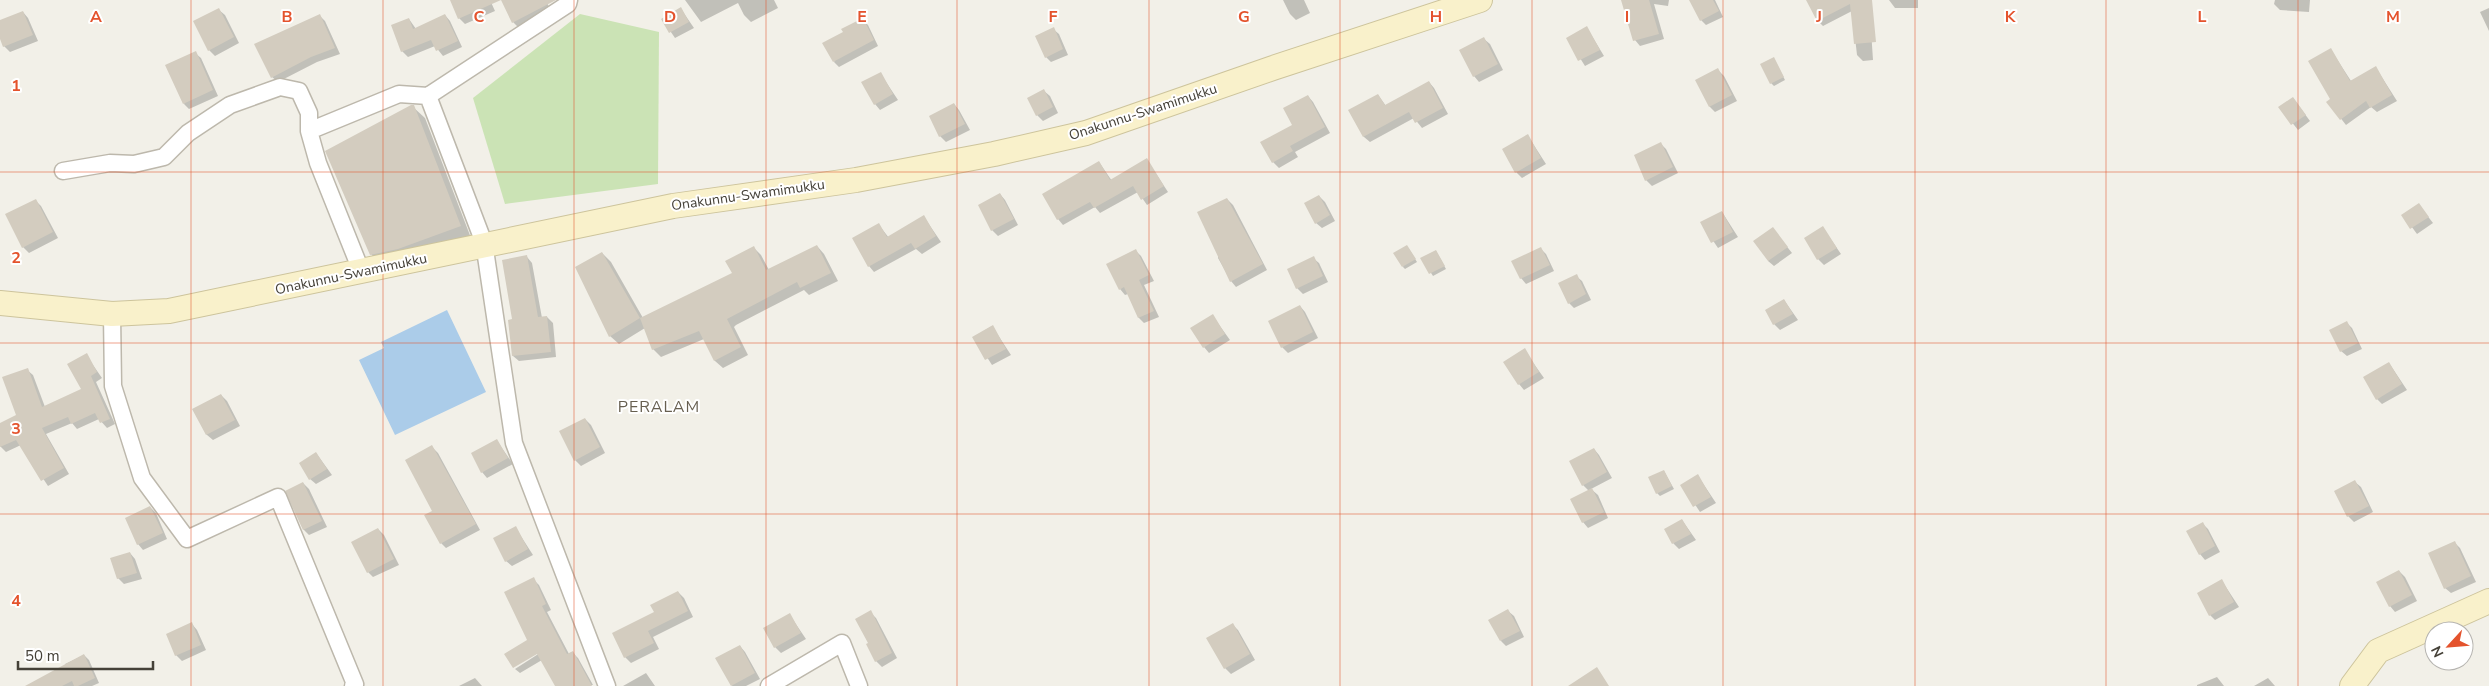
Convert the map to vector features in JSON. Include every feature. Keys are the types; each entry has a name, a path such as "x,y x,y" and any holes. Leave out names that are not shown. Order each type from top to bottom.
{"street":[{"path":"309,132 399,94 428,96 568,4 569,0"},
{"name":"Onakunnu-Swamimukku","path":"0,303 112,314 169,311 362,273 484,244 673,206 865,178 994,154 1086,134 1282,65 1480,0"},
{"path":"62,172 110,163 134,164 164,157 188,133 230,106 280,88 299,91 309,113 309,132 332,201 362,273"},
{"path":"428,96 484,244 514,443 607,686"},
{"path":"112,314 113,386 142,478 187,539 278,497 354,684 353,686"},
{"path":"2352,686 2378,651 2489,601"},
{"path":"769,686 842,643 859,686"}],"green space":[{"path":"580,14 659,32 658,184 505,204 473,98"}],"water":[{"path":"447,310 486,392 395,435 359,360 384,348 381,342"}],"building":[{"path":"450,0 501,0 458,19"},
{"path":"501,0 556,0 512,23"},
{"path":"1621,0 1649,0 1659,34 1633,41"},
{"path":"1689,0 1713,0 1719,11 1700,21"},
{"path":"1806,0 1872,0 1876,42 1854,44 1850,4 1817,21"},
{"path":"681,7 689,22 669,33 661,19"},
{"path":"219,8 234,37 208,51 193,21"},
{"path":"23,11 33,35 3,47 0,39 0,20"},
{"path":"320,14 335,48 311,57 271,78 254,44"},
{"path":"445,14 458,41 436,51 431,40 401,52 391,25 409,18 413,29"},
{"path":"863,18 874,40 833,62 822,43 843,32 841,29"},
{"path":"1587,26 1600,50 1578,61 1566,38"},
{"path":"1054,27 1063,49 1045,58 1035,36"},
{"path":"1484,37 1498,64 1473,77 1459,50"},
{"path":"2331,48 2350,81 2376,66 2392,95 2370,108 2366,101 2340,120 2326,102 2330,99 2308,61"},
{"path":"196,51 213,90 183,104 165,65"},
{"path":"1774,57 1784,77 1770,84 1760,64"},
{"path":"1718,68 1732,95 1709,107 1695,80"},
{"path":"881,72 893,94 874,105 861,82"},
{"path":"1429,81 1443,108 1415,123 1409,112 1363,137 1348,110 1378,94 1385,105"},
{"path":"1044,89 1053,107 1036,116 1027,98"},
{"path":"1308,95 1325,127 1290,146 1293,151 1272,163 1260,142 1292,125 1283,108"},
{"path":"2293,97 2306,115 2291,125 2278,107"},
{"path":"954,103 965,124 939,137 929,116"},
{"path":"414,105 461,226 398,249 370,255 325,151"},
{"path":"1528,134 1541,158 1515,173 1502,149"},
{"path":"1661,142 1673,167 1645,181 1634,155"},
{"path":"1147,158 1164,186 1141,200 1133,186 1094,208 1090,202 1057,220 1042,194 1099,161 1110,180"},
{"path":"1000,193 1014,219 991,231 978,205"},
{"path":"1319,195 1330,215 1315,224 1304,203"},
{"path":"1227,198 1263,264 1230,282 1197,212"},
{"path":"36,199 53,232 22,248 5,214"},
{"path":"2419,203 2429,217 2410,229 2401,215"},
{"path":"1722,211 1733,232 1711,243 1700,222"},
{"path":"924,215 936,236 915,249 911,243 868,267 852,238 879,223 887,237"},
{"path":"1823,226 1837,248 1817,260 1804,238"},
{"path":"1773,227 1788,247 1768,261 1753,241"},
{"path":"817,245 831,273 800,288 797,282 727,319 741,347 714,361 699,331 652,350 640,318 732,273 725,261 754,246 766,270"},
{"path":"1407,245 1416,259 1402,267 1393,253"},
{"path":"1541,247 1550,265 1520,279 1511,261"},
{"path":"1136,249 1149,275 1139,280 1154,311 1138,318 1124,287 1119,290 1106,264"},
{"path":"1436,250 1445,266 1429,274 1420,258"},
{"path":"602,252 640,318 609,337 575,267"},
{"path":"527,255 538,317 547,316 551,352 512,356 508,320 512,319 502,260"},
{"path":"1314,256 1323,276 1296,289 1287,269"},
{"path":"1577,274 1586,294 1568,304 1558,283"},
{"path":"1784,299 1793,314 1773,325 1765,310"},
{"path":"1300,305 1313,332 1281,348 1268,321"},
{"path":"1213,314 1225,334 1203,348 1190,328"},
{"path":"2347,321 2358,343 2340,352 2329,330"},
{"path":"993,325 1006,349 985,360 972,337"},
{"path":"1525,348 1539,372 1518,385 1503,362"},
{"path":"87,353 97,372 91,376 110,419 100,423 95,413 71,424 68,417 42,428 64,468 41,481 16,440 0,447 0,423 16,415 2,377 28,368 42,407 81,389 67,364"},
{"path":"2389,362 2402,384 2376,400 2363,377"},
{"path":"221,394 235,420 206,435 192,409"},
{"path":"585,418 600,447 574,461 559,431"},
{"path":"497,439 508,458 481,473 471,453"},
{"path":"432,445 476,524 440,544 424,515 432,511 405,460"},
{"path":"1594,448 1607,472 1582,486 1569,461"},
{"path":"316,452 327,469 309,480 299,463"},
{"path":"1664,470 1672,486 1656,494 1648,477"},
{"path":"1698,474 1711,497 1693,507 1680,485"},
{"path":"2355,480 2369,506 2347,517 2334,491"},
{"path":"303,482 322,521 303,530 285,491"},
{"path":"1592,488 1604,512 1582,523 1570,499"},
{"path":"150,506 163,533 137,545 125,518"},
{"path":"1682,519 1691,534 1672,544 1664,529"},
{"path":"2203,522 2215,546 2199,555 2186,531"},
{"path":"516,526 528,549 505,562 493,538"},
{"path":"378,528 394,559 367,573 351,542"},
{"path":"2455,541 2471,576 2444,589 2428,553"},
{"path":"130,552 137,573 117,579 110,558"},
{"path":"2399,570 2412,595 2389,607 2376,582"},
{"path":"534,577 546,604 542,606 567,654 573,651 592,686 555,686 537,654 513,668 504,654 527,640 504,592"},
{"path":"2222,579 2234,602 2209,616 2197,593"},
{"path":"678,591 688,611 648,631 654,643 624,658 612,633 654,612 650,605"},
{"path":"1508,609 1520,631 1500,641 1488,620"},
{"path":"871,610 892,653 875,662 866,644 868,643 855,619"},
{"path":"790,613 801,633 774,648 763,628"},
{"path":"192,622 201,645 175,656 166,634"},
{"path":"1233,623 1250,654 1224,669 1206,638"},
{"path":"740,645 755,673 731,686 715,658"},
{"path":"84,654 95,678 78,686 74,686 72,681 62,686 25,686"},
{"path":"1597,667 1609,686 1568,686"}],"district":[{"name":"PERALAM","path":"659,407"}]}
